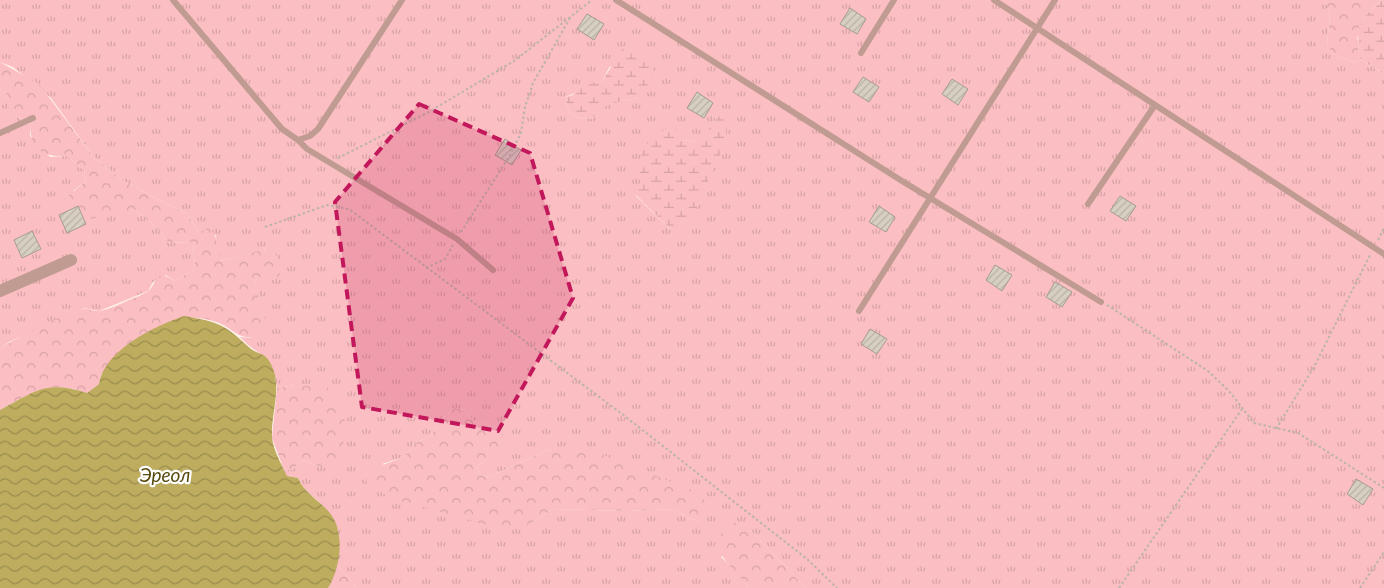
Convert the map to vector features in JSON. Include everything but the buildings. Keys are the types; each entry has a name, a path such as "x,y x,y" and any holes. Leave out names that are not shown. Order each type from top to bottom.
{"street":[{"path":"0,291 71,260"}],"lane":[{"path":"173,0 282,129 307,149 457,238 494,270"},
{"path":"298,140 310,136 318,128 402,0"},
{"path":"616,0 930,198 1100,302"},
{"path":"861,53 894,0"},
{"path":"994,0 1384,254"},
{"path":"859,311 1036,28 1056,0"},
{"path":"1088,204 1155,105"},
{"path":"0,134 33,118"}],"path":[{"path":"331,162 427,113 514,61 592,0"},
{"path":"426,268 445,259 514,148 521,133 525,107 533,83 572,16"},
{"path":"265,227 327,205 349,209 426,268 500,320 622,414 807,559 838,588"},
{"path":"1375,246 1384,228"},
{"path":"1276,429 1314,367 1371,254"},
{"path":"1100,302 1208,371 1254,423 1298,433 1384,488"},
{"path":"1119,588 1242,408"},
{"path":"1360,588 1384,552"}],"highlighted area":[{"path":"419,104 530,153 573,298 498,431 362,407 335,202"}],"green space":[{"path":"0,0 1325,0 1330,15 1327,44 1333,54 1355,63 1361,60 1384,74 1384,588 806,588 750,530 721,557 741,576 748,588 357,588 337,564 339,538 331,516 304,488 298,478 286,476 284,470 294,469 301,460 324,468 343,453 343,436 295,385 277,388 275,376 269,362 240,337 251,338 256,324 259,297 255,282 266,249 222,261 217,251 216,235 199,233 187,214 123,181 93,156 51,98 13,67 0,62","holes":["610,66 637,98 608,104 591,119 576,117 568,108 565,97 601,83","717,116 670,229 636,196 642,180 682,140 698,142 705,138","454,408 464,410 474,421 501,429 487,459 477,466 479,474 489,477 550,449 700,521 688,518 674,509 628,511 553,509 532,523 382,464 404,457 414,444 431,435 440,421"]},
{"path":"1325,0 1381,0 1364,17 1357,38 1359,43 1358,56 1361,60 1355,63 1333,54 1327,44 1330,15"},
{"path":"1381,0 1384,0 1384,74 1361,60 1358,56 1359,43 1357,32 1364,17"},
{"path":"624,46 634,49 642,55 654,71 645,91 637,98 609,104 591,119 576,117 568,108 565,97 573,95 584,82 601,83"},
{"path":"0,62 39,84 93,156 123,181 187,214 199,233 208,228 212,230 216,237 222,261 261,250 272,249 278,258 280,274 276,279 258,277 255,282 261,312 268,322 263,337 246,337 213,321 195,318 179,319 165,324 138,342 101,375 99,384 87,393 73,389 51,388 32,393 0,410 0,349 40,327 75,311 84,309 100,311 147,292 160,276 168,277 175,281 195,269 193,242 169,243 159,230 135,210 79,221 62,214 61,202 86,181 84,170 67,156 51,155 39,150 32,140 30,123 9,113 7,94 0,89"},
{"path":"0,89 7,94 10,113 30,124 30,136 50,157 67,156 84,170 86,181 73,191 125,211 135,210 159,230 169,243 193,242 195,269 175,281 166,275 153,282 148,291 99,311 84,308 9,342 0,349"},
{"path":"725,113 729,119 721,153 691,219 678,228 670,229 636,195 640,183 640,165 643,151 652,139 675,125 682,140 698,142 713,122"},
{"path":"295,385 327,387 345,409 343,453 335,465 324,468 301,460 294,469 284,470 272,438 277,388"},
{"path":"454,408 464,410 474,421 501,429 506,445 500,458 487,459 477,466 479,474 489,477 550,449 581,446 694,491 711,506 706,516 700,521 688,518 674,509 628,511 553,509 532,523 509,531 397,500 372,488 366,481 367,471 404,457 414,444 431,435 440,421"},
{"path":"738,522 750,530 806,588 748,588 725,560 719,545 724,526"},
{"path":"337,564 357,588 328,588"}],"water":[{"name":"Эреол","path":"184,316 206,320 228,330 251,349 265,356 272,367 276,386 272,426 272,441 275,451 287,476 298,478 305,489 332,516 339,533 338,562 328,588 0,588 0,410 32,393 51,388 73,389 87,393 99,384 110,360 120,350 159,326"}]}
